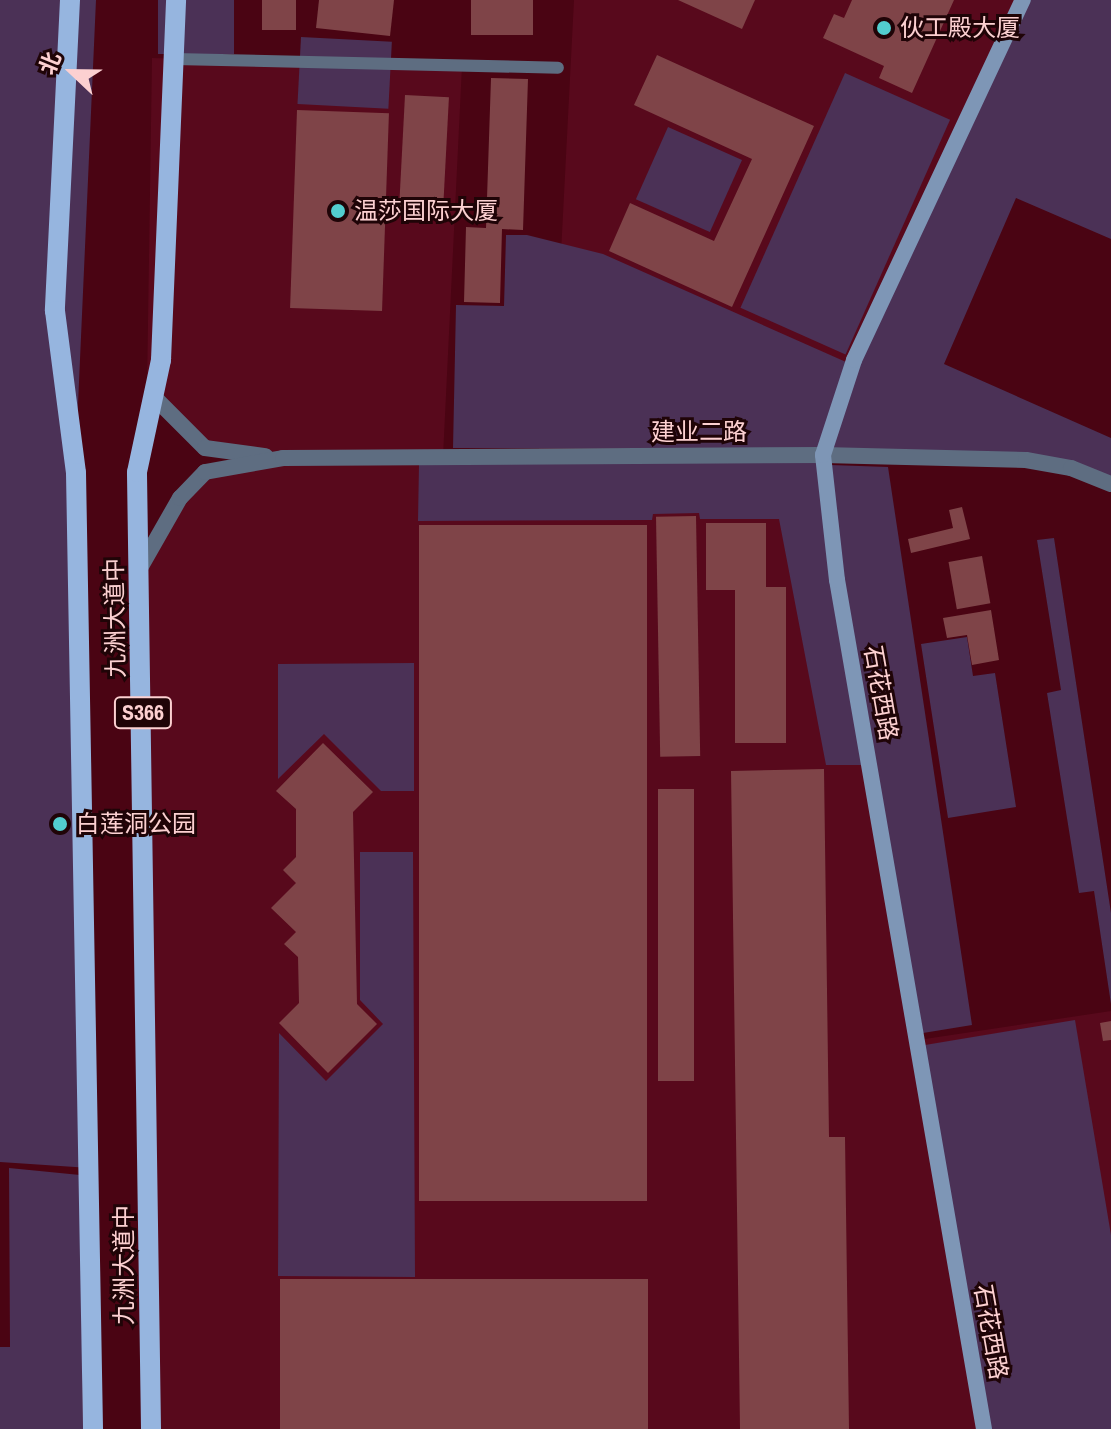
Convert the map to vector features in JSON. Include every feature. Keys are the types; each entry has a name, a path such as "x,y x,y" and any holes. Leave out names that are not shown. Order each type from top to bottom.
{"main road":[{"name":"九洲大道中","path":"70,0 55,311 76,473 93,1429"},
{"name":"九洲大道中","path":"151,1429 137,472 161,360 176,0"},
{"name":"石花西路","path":"984,1429 837,580 823,455 854,360 1023,0"}],"street":[{"name":"建业二路","path":"152,395 205,448 283,458 823,455 1026,460 1071,468 1111,484"},
{"name":"建业二路","path":"140,568 180,498 205,472 283,458"}],"lane":[{"path":"174,59 558,68"}],"shaded area":[{"path":"0,0 96,0 75,472 90,1168 0,1162"},
{"path":"158,0 234,0 234,54 158,54"},
{"path":"574,0 1023,0 823,456 918,1040 1111,1011 1111,1429 151,1429 140,568 206,472 280,459 205,448 147,388 152,58 462,66 443,457 538,457 561,253"},
{"path":"1023,0 1111,0 1111,239 1016,198 944,364 1111,438 1111,484 1071,467 823,455 854,360"},
{"path":"301,37 392,42 388,109 297,104"},
{"path":"845,73 950,120 846,355 740,308"},
{"path":"668,127 742,160 710,232 636,199"},
{"path":"506,235 527,235 603,254 846,362 818,449 453,448 456,305 504,306"},
{"path":"818,462 863,765 826,765 779,519 700,519 699,513 653,514 652,520 418,521 419,464"},
{"path":"831,465 888,467 972,1025 923,1033 841,573"},
{"path":"1054,538 1111,913 1111,1004 1094,891 1079,893 1047,693 1061,690 1037,540"},
{"path":"967,637 973,676 995,673 1016,807 948,818 921,644"},
{"path":"414,663 414,791 381,791 324,734 278,779 278,664"},
{"path":"360,852 413,852 415,1277 278,1276 279,1033 326,1081 383,1024 360,1000"},
{"path":"1075,1020 1111,1235 1111,1429 989,1429 925,1045"},
{"path":"9,1168 80,1175 83,1429 0,1429 0,1347 10,1347"}],"building":[{"path":"262,0 296,0 296,30 262,30"},
{"path":"319,0 394,0 390,36 316,28"},
{"path":"471,0 533,0 533,35 471,35"},
{"path":"678,0 755,0 742,29"},
{"name":"伙工殿大厦","path":"852,0 954,0 912,93 879,78 884,66 823,38 834,14 844,18"},
{"path":"657,55 814,126 732,307 609,251 630,203 714,241 752,159 634,105"},
{"path":"491,78 528,79 523,230 502,229 500,303 464,302 466,227 486,228"},
{"path":"405,95 449,97 443,213 399,211"},
{"name":"温莎国际大厦","path":"297,110 389,113 382,311 290,308"},
{"path":"962,507 970,539 911,553 908,539 953,528 949,510"},
{"path":"696,516 700,756 660,757 656,517"},
{"path":"706,523 766,523 766,587 786,587 786,743 735,743 735,590 706,590"},
{"path":"419,525 647,525 647,1201 419,1201"},
{"path":"982,556 990,603 957,609 949,562"},
{"path":"991,610 999,660 972,665 967,635 947,638 943,618"},
{"path":"323,743 373,792 353,812 357,1004 377,1024 328,1073 279,1023 299,1003 298,957 284,944 296,932 271,908 296,883 283,870 296,857 296,809 276,791"},
{"path":"824,769 829,1137 845,1137 849,1429 740,1429 731,771"},
{"path":"658,789 694,789 694,1081 658,1081"},
{"path":"1111,1021 1111,1040 1103,1041 1100,1023"},
{"path":"280,1279 648,1279 648,1429 280,1429"}],"place":[{"name":"伙工殿大厦","path":"884,28"},
{"name":"温莎国际大厦","path":"338,211"},
{"name":"白莲洞公园","path":"60,824"}]}
